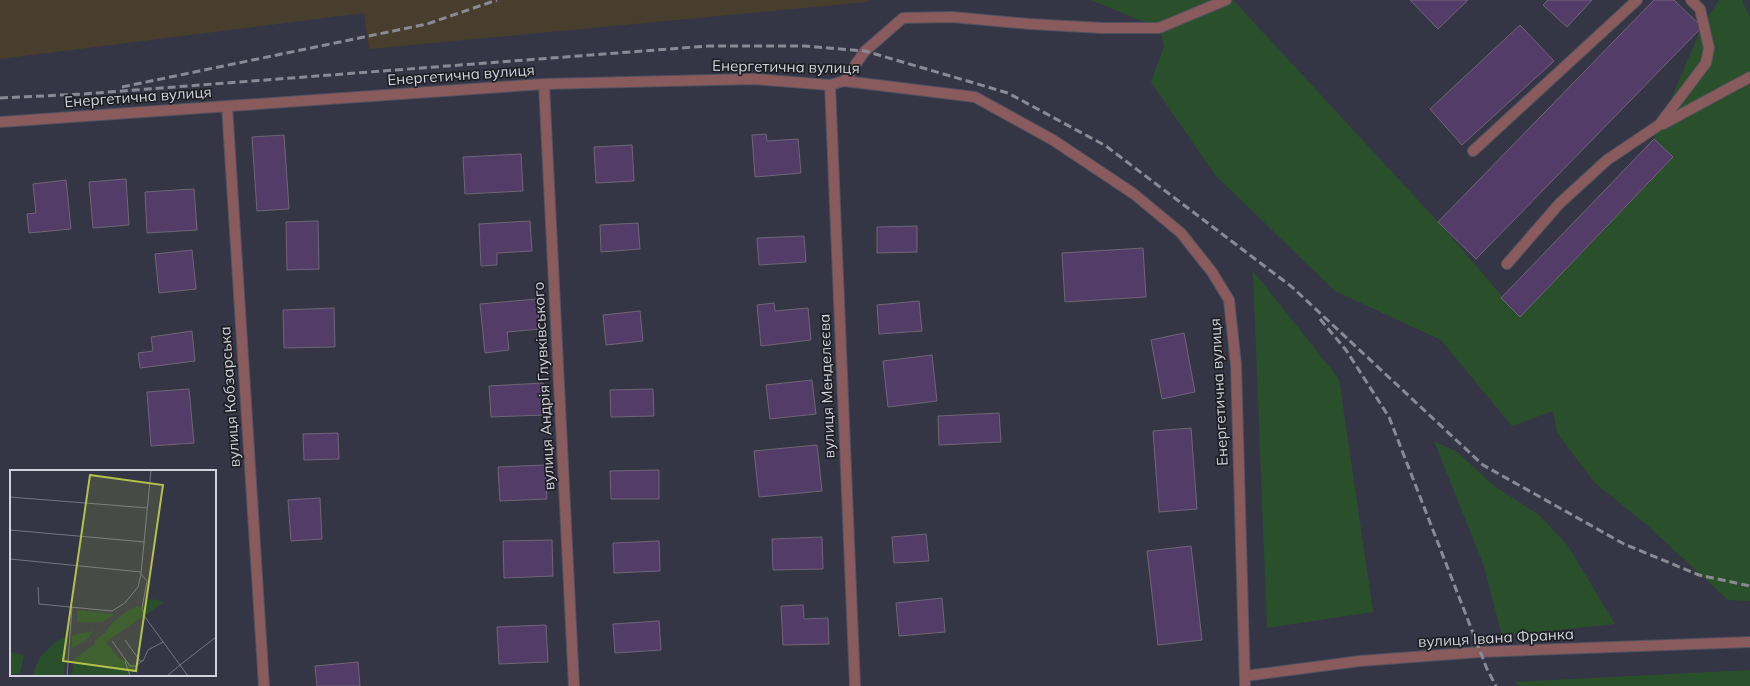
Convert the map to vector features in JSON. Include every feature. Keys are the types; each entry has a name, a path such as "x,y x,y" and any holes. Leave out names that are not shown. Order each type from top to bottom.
{"street":[{"path":"844,81 865,51 902,18 952,16 1030,24 1102,28 1159,28 1226,0"},
{"path":"1474,151 1637,0"},
{"path":"1659,126 1706,63 1708,48 1700,9 1691,0"},
{"path":"1508,264 1559,204 1607,160 1659,126 1750,77"},
{"name":"Енергетична вулиця","path":"0,122 544,84 754,79 830,85 844,81 975,98 1053,140 1134,194 1181,233 1212,272 1229,300 1236,364 1245,681"},
{"name":"вулиця Андрія Глувківського","path":"544,84 574,686"},
{"name":"вулиця Менделєєва","path":"830,85 855,686"},
{"name":"вулиця Кобзарська","path":"227,106 264,686"},
{"name":"вулиця Івана Франка","path":"1245,681 1360,662 1480,652 1750,642"}],"shaded area":[{"path":"0,0 870,0 867,2 369,49 364,13 0,59"}],"green space":[{"path":"1091,0 1233,0 1438,222 1520,317 1673,158 1654,139 1702,27 1719,0 1742,0 1750,17 1750,601 1728,600 1647,525 1595,483 1557,433 1553,411 1512,426 1441,340 1335,291 1215,175 1151,82 1164,46 1159,28"},
{"path":"1253,271 1339,379 1373,612 1267,628"},
{"path":"1434,441 1457,452 1494,486 1539,515 1568,546 1615,624 1502,636 1484,566"},
{"path":"1750,670 1750,686 1519,686 1515,682"}],"building":[{"path":"1410,0 1468,0 1438,29"},
{"path":"1548,0 1592,0 1567,27 1543,5"},
{"path":"1654,0 1674,0 1702,27 1476,259 1438,222"},
{"path":"1520,25 1554,61 1462,145 1430,109"},
{"path":"766,134 767,141 798,139 801,173 755,177 752,135"},
{"path":"284,135 289,209 257,211 252,137"},
{"path":"1654,139 1673,157 1520,317 1501,298"},
{"path":"632,145 634,181 596,183 594,147"},
{"path":"521,154 523,191 465,194 463,157"},
{"path":"126,179 129,225 93,228 89,182"},
{"path":"66,180 71,229 29,233 27,214 36,213 33,184"},
{"path":"194,189 197,230 147,233 145,192"},
{"path":"318,221 319,269 287,270 286,222"},
{"path":"530,221 532,251 497,253 497,265 481,266 479,224"},
{"path":"638,223 640,249 601,252 600,225"},
{"path":"917,226 917,252 877,253 877,227"},
{"path":"804,236 806,262 759,265 757,238"},
{"path":"1143,248 1146,297 1065,302 1062,253"},
{"path":"192,250 196,289 159,293 155,254"},
{"path":"537,299 540,329 507,332 509,350 485,353 480,304"},
{"path":"919,301 922,331 879,334 877,305"},
{"path":"774,303 775,311 808,308 811,340 761,346 757,305"},
{"path":"334,308 335,347 284,348 283,310"},
{"path":"640,311 643,341 606,345 603,315"},
{"path":"192,331 195,361 140,368 138,353 153,351 151,337"},
{"path":"1184,333 1195,392 1162,399 1151,340"},
{"path":"932,355 937,401 888,407 883,361"},
{"path":"812,380 816,414 770,419 766,385"},
{"path":"543,383 544,415 491,417 489,386"},
{"path":"189,389 194,443 151,446 147,392"},
{"path":"653,389 654,416 611,417 610,390"},
{"path":"999,413 1001,442 939,445 938,416"},
{"path":"1191,428 1197,509 1159,512 1153,431"},
{"path":"338,433 339,459 304,460 303,434"},
{"path":"817,445 822,491 759,497 754,451"},
{"path":"545,465 547,499 500,501 498,467"},
{"path":"659,470 659,499 611,499 610,471"},
{"path":"320,498 322,539 291,541 288,500"},
{"path":"926,534 929,561 894,563 892,537"},
{"path":"822,537 823,569 773,570 772,539"},
{"path":"552,540 553,576 504,578 503,541"},
{"path":"659,541 660,571 614,573 613,543"},
{"path":"1191,546 1202,640 1158,645 1147,551"},
{"path":"942,598 945,632 899,636 896,603"},
{"path":"803,605 804,619 828,618 829,644 783,645 781,606"},
{"path":"659,621 661,650 615,653 613,624"},
{"path":"546,625 548,662 499,664 497,627"},
{"path":"358,662 360,686 317,686 315,666"}],"railway":[{"path":"122,87 427,24 497,0"},
{"path":"0,98 83,94 708,46 805,46 865,51 1008,93 1106,146 1292,287 1483,465 1624,544 1699,575 1750,586"},
{"path":"1320,319 1346,350 1389,417 1487,669 1496,686"}]}
